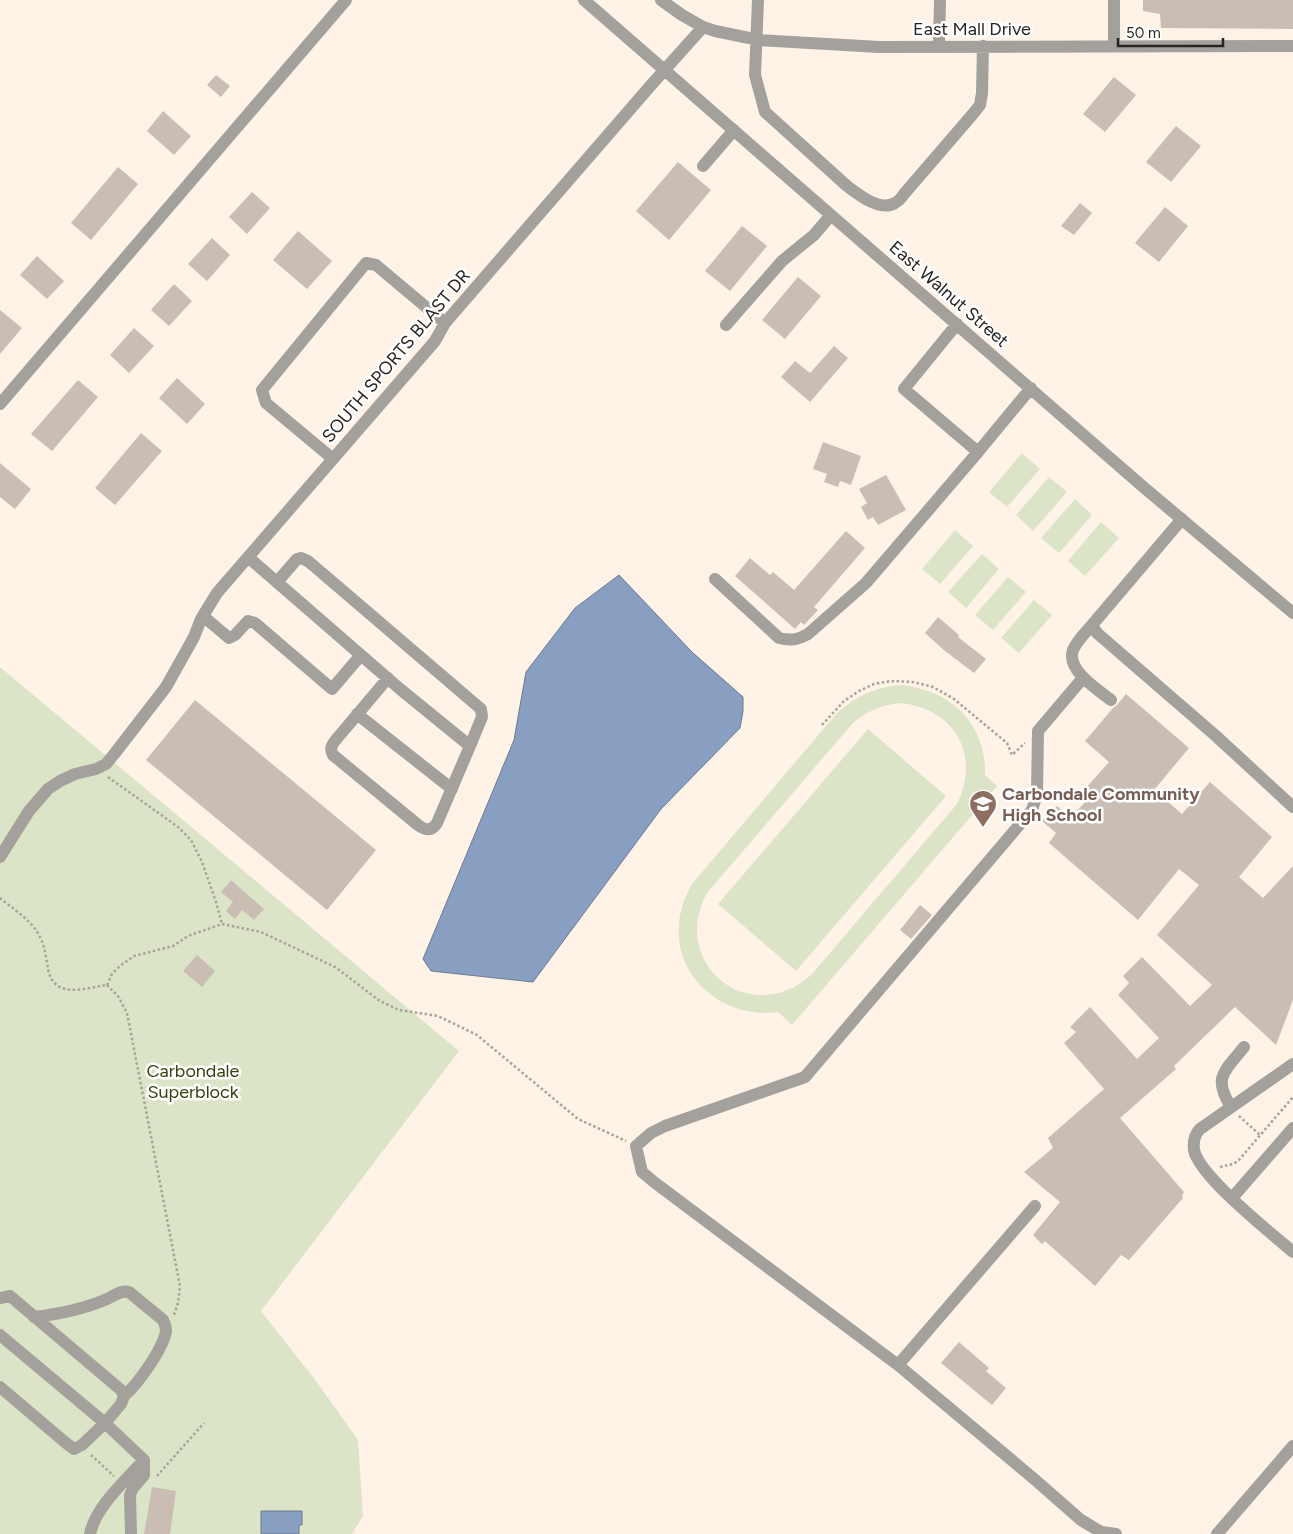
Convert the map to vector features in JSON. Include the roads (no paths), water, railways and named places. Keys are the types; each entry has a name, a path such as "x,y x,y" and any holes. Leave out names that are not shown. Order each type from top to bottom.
{"street":[{"path":"0,404 346,0"},
{"name":"East Walnut Street","path":"584,0 1293,613"},
{"name":"East Mall Drive","path":"661,0 700,25 715,31 756,40 879,46 1293,46"},
{"path":"670,0 700,25"},
{"path":"758,0 755,74 765,112 847,186 861,197 883,205 895,204 980,104 983,79 983,46"},
{"path":"939,46 940,0"},
{"path":"1114,0 1114,46"},
{"name":"SOUTH SPORTS BLAST DR","path":"0,857 29,811 48,789 75,774 96,769 106,764 116,753 166,687 217,592 435,341 444,323 665,69 700,25"},
{"path":"703,166 734,130"},
{"path":"726,325 782,261 814,235 832,215"},
{"path":"333,459 266,404 262,390 366,263 376,265 444,323"},
{"path":"957,324 904,388 978,452"},
{"path":"715,579 779,638 798,640 808,634 866,583 1031,388"},
{"path":"1111,700 1083,678 1073,665 1072,652 1077,643 1182,519"},
{"path":"248,557 470,746"},
{"path":"278,582 297,559 301,558 308,561 481,709 482,716 452,789 434,827 430,830 424,830 332,755 330,750 357,714 388,678"},
{"path":"203,616 228,638 235,635 248,622 255,623 332,689 361,655"},
{"path":"1092,625 1097,633 1216,736 1293,807"},
{"path":"1083,678 1038,731 1037,794 1032,810 805,1077 665,1126 651,1133 636,1146 642,1172 648,1177 898,1365 1081,1520 1101,1532 1116,1534"},
{"path":"357,714 452,789"},
{"path":"1234,1110 1222,1089 1223,1073 1244,1047"},
{"path":"1293,1064 1234,1110 1200,1129 1196,1134 1194,1144 1194,1151 1206,1172 1232,1198 1293,1252"},
{"path":"1232,1198 1293,1128"},
{"path":"898,1365 1035,1206"},
{"path":"0,1387 74,1449 82,1446 122,1404 124,1396 130,1391 154,1359 166,1332 163,1320 129,1292 123,1291 74,1311 34,1317"},
{"path":"0,1298 10,1296 120,1390 124,1396"},
{"path":"0,1335 104,1423 144,1460 144,1475 133,1488 130,1495 131,1534"},
{"path":"1216,1534 1293,1446"},
{"path":"90,1534 93,1522 104,1505 144,1460"}],"water":[{"path":"619,575 692,652 743,697 740,728 661,809 533,982 431,971 423,959 514,740 526,672 575,608"},
{"path":"261,1511 302,1511 302,1525 299,1525 299,1534 261,1534"}],"place":[{"name":"Carbondale Community High School","path":"983,828"}],"park label":[{"name":"Carbondale Superblock","path":"193,1081"}]}
